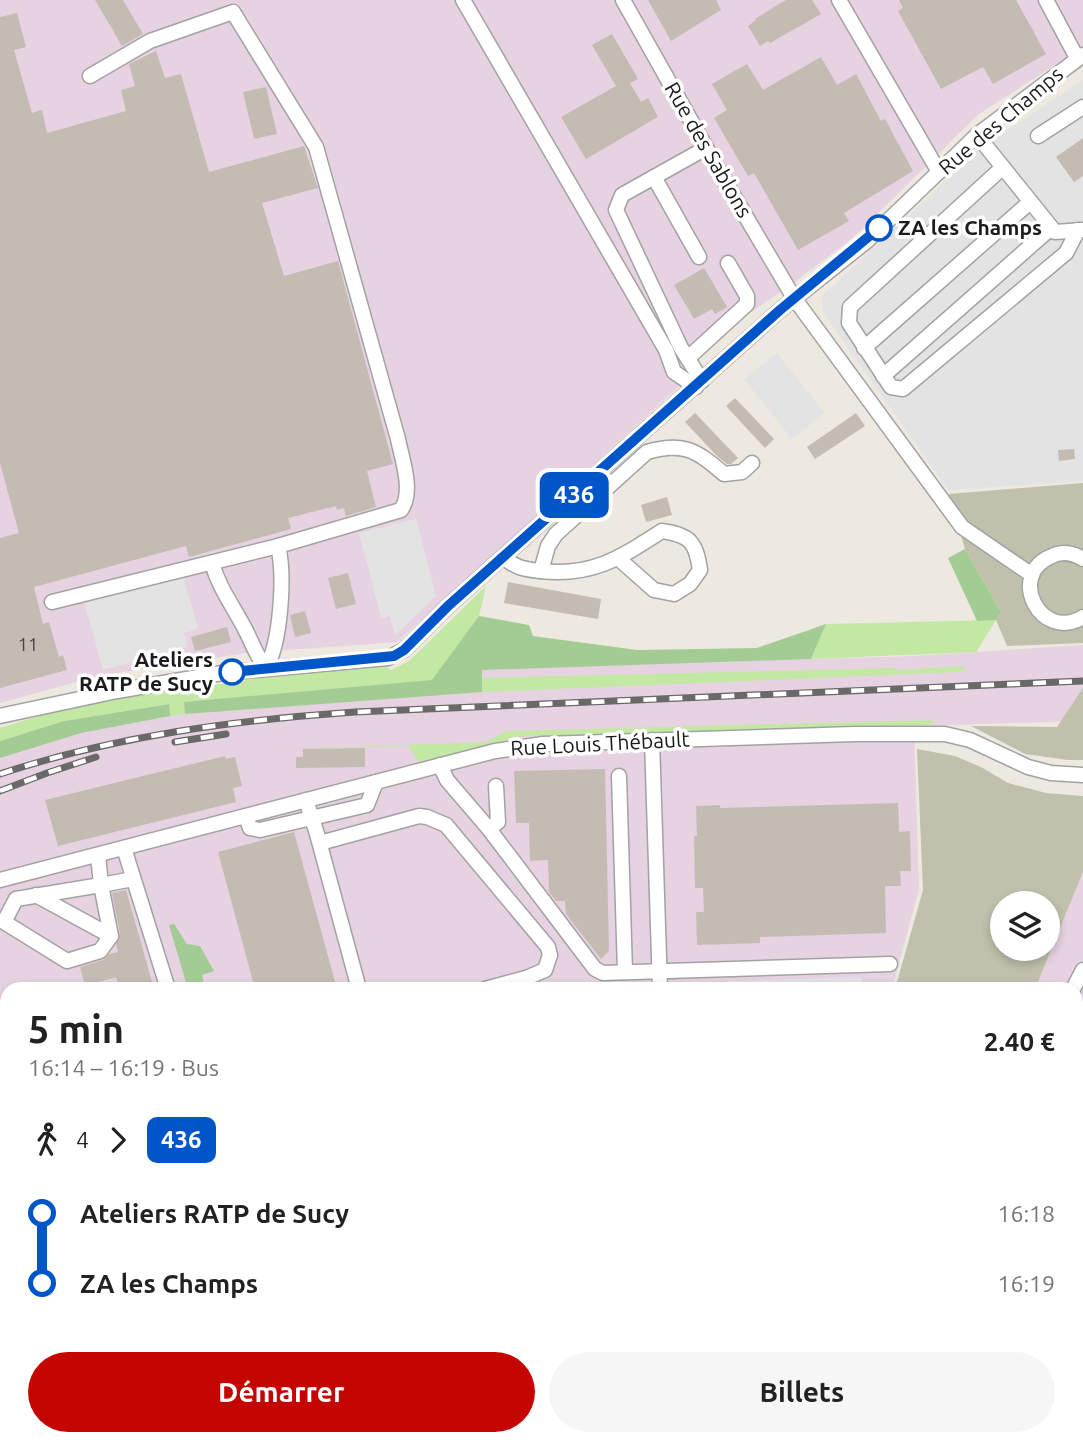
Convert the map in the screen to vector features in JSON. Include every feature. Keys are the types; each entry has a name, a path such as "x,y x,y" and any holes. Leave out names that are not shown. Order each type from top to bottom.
{"street":[{"path":"463,0 666,350 674,373 699,384"},
{"name":"Rue des Sablons","path":"623,0 794,298 962,527 1032,575"},
{"path":"839,0 939,172"},
{"path":"1046,0 1080,57"},
{"path":"52,602 278,546 401,510 405,504 407,483 398,439 316,147 229,6 150,41 90,76"},
{"name":"Rue des Champs","path":"60,703 164,682 266,668 394,656 404,650 448,606 794,298 868,240 978,135 1080,57"},
{"path":"1038,136 1083,107"},
{"path":"978,135 1055,232 1080,230"},
{"path":"699,384 615,209 622,195 706,148"},
{"path":"1002,168 850,307 849,323 891,387 903,389 1066,253 1080,230"},
{"path":"654,177 699,257"},
{"path":"864,348 1030,202"},
{"path":"883,376 1051,228"},
{"path":"688,358 747,304 747,296 728,263"},
{"path":"541,571 548,546 556,534 647,452 662,448 690,450 699,453 724,474 742,472 752,463"},
{"path":"505,558 522,569 563,574 597,568 619,559 662,531 683,534 697,550 700,570 690,584 674,594 654,590 619,559"},
{"path":"212,563 222,591 266,668 274,655 279,616 282,564 278,546"},
{"path":"1083,559 1069,553 1047,558 1038,565 1030,586 1036,609 1045,617 1068,623 1083,617"},
{"path":"0,716 60,703"},
{"path":"0,724 60,703"},
{"name":"Rue Louis Thébault","path":"0,880 495,751 543,744 945,734 970,740 1028,767 1051,773 1083,775"},
{"path":"652,740 660,982"},
{"path":"440,765 447,780 489,829 595,969 603,973 890,964"},
{"path":"619,776 625,972"},
{"path":"246,816 250,828 254,830 367,805 376,782"},
{"path":"489,829 498,822 496,786"},
{"path":"306,800 357,982"},
{"path":"320,843 419,816 438,820 452,830 548,947 550,955 545,970 511,982"},
{"path":"124,848 166,982"},
{"path":"97,855 101,885 111,936 100,951 67,961 4,922 16,899 101,885 133,878"},
{"path":"36,895 111,936"}],"shaded area":[{"path":"0,0 1083,0 1083,47 979,114 855,236 795,282 684,358 680,386 397,642 246,653 98,676 0,703"},
{"path":"1083,80 1083,481 948,490 823,312 822,296 982,147"},
{"path":"777,353 825,413 792,439 744,379"},
{"path":"1083,483 1083,643 1007,646 996,620 1001,612 965,549 949,494"},
{"path":"416,519 436,596 395,636 390,616 381,618 359,533"},
{"path":"183,575 198,629 184,633 188,647 103,670 84,602"},
{"path":"1083,645 1083,721 914,726 919,889 894,982 0,982 0,744 110,715 387,671 913,656"},
{"path":"1083,688 1083,760 1025,754 971,726 1057,727"},
{"path":"917,749 955,756 1008,783 1046,793 1083,796 1083,872 1060,928 1060,891 990,891 990,961 1046,961 1038,982 897,982 923,890"},
{"path":"1083,872 1083,982 1038,982 1046,961 1060,961 1060,928"},
{"path":"862,977 862,982 728,982"}],"green space":[{"path":"965,549 1001,612 996,620 977,621 948,558"},
{"path":"486,586 479,616 433,680 184,702 185,714 170,716 168,704 64,721 0,741 0,728 72,706 211,681 212,685 245,681 245,677 386,667 391,670 409,661"},
{"path":"479,616 529,625 533,636 637,650 757,648 826,624 811,659 482,670 482,692 185,714 184,702 432,680"},
{"path":"996,620 976,652 811,659 826,624"},
{"path":"967,666 960,672 482,692 482,678 898,670"},
{"path":"169,704 170,716 81,733 0,758 0,741 64,721"},
{"path":"934,720 930,725 523,736 419,762 408,746 263,750 486,742 506,731"},
{"path":"174,924 187,944 200,946 214,971 202,975 204,982 186,982 169,925"}],"building":[{"path":"95,0 123,0 143,34 122,46"},
{"path":"648,0 716,0 721,10 671,41"},
{"path":"786,0 812,0 821,14 760,46 748,26"},
{"path":"899,0 1016,0 1046,54 993,84 983,67 941,89 898,11 903,8"},
{"path":"17,13 26,47 14,50 32,113 42,110 47,133 126,111 121,90 135,86 129,64 156,51 165,78 181,74 209,172 304,146 318,188 262,203 284,276 338,261 393,464 367,471 376,507 346,516 344,508 337,510 336,506 288,518 291,529 189,557 186,546 34,587 43,624 49,622 59,657 63,655 67,670 0,688 0,538 19,533 0,463 0,17"},
{"path":"612,34 638,79 630,83 641,102 648,98 658,117 586,159 561,117 616,86 592,45"},
{"path":"821,57 837,85 856,74 881,121 885,119 913,171 844,213 849,221 798,250 754,173 748,176 714,118 727,110 712,84 747,64 763,90"},
{"path":"266,87 277,134 254,139 243,92"},
{"path":"1083,138 1083,176 1074,182 1056,157"},
{"path":"704,268 727,307 715,314 712,309 694,319 674,285"},
{"path":"735,398 774,439 765,448 726,406"},
{"path":"695,413 738,458 731,464 717,456 685,422"},
{"path":"856,413 865,426 815,459 807,447"},
{"path":"1074,449 1075,459 1059,461 1058,450"},
{"path":"667,497 672,515 646,522 641,505"},
{"path":"348,573 356,604 336,609 328,578"},
{"path":"508,582 601,599 598,619 504,603"},
{"path":"305,611 311,633 295,637 290,615"},
{"path":"227,627 231,642 195,651 191,637"},
{"path":"365,748 365,767 296,768 296,757 303,757 303,749"},
{"path":"225,756 226,759 235,757 242,786 233,788 236,802 58,846 45,800"},
{"path":"605,769 609,951 601,959 566,914 565,901 556,901 549,892 548,860 530,861 529,823 516,823 514,771"},
{"path":"898,803 899,832 910,831 911,871 900,871 901,886 885,886 886,933 760,937 760,943 697,945 696,912 704,912 703,888 695,888 696,806 720,805 720,808"},
{"path":"294,832 335,982 253,982 218,852"},
{"path":"126,890 152,982 117,982 116,977 99,982 84,982 80,967 118,952 116,945 120,934 112,893"}],"railway":[{"path":"0,774 87,749 131,740 220,725 310,715 1083,681"},
{"path":"175,742 226,734"},
{"path":"0,791 96,757"}],"bus line":[{"name":"436","path":"232,672 375,660 399,654 448,606 505,558 780,310 868,240 879,228"}],"place":[{"name":"ZA les Champs","path":"879,228"},
{"name":"Ateliers RATP de Sucy","path":"232,672"}]}
